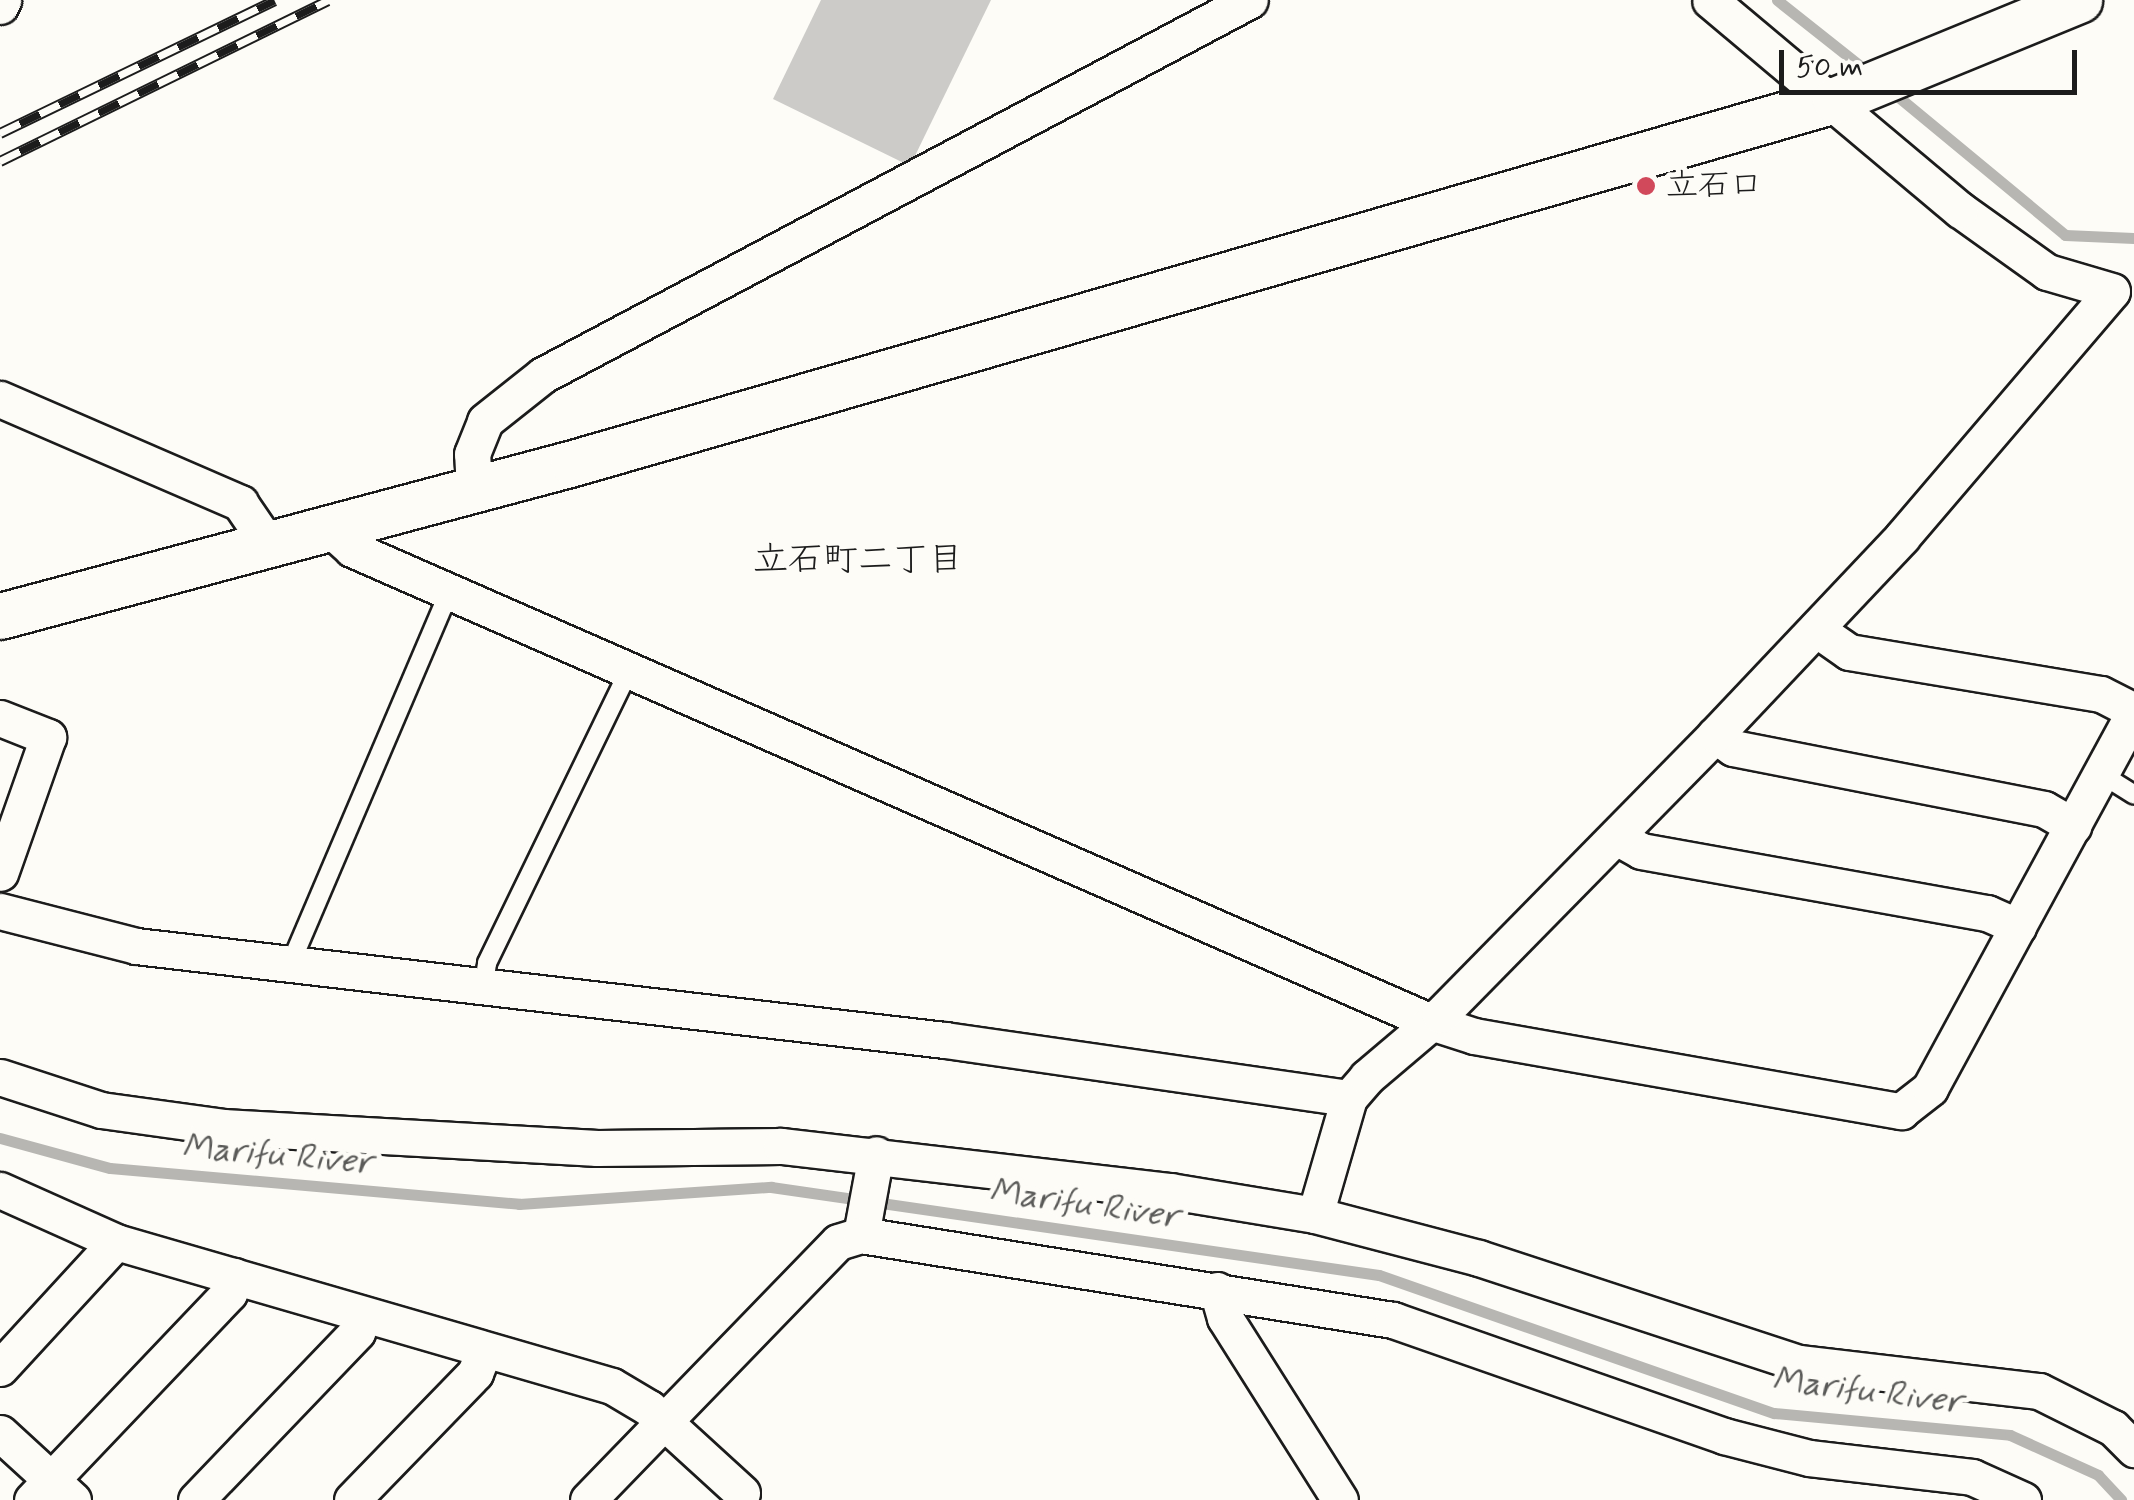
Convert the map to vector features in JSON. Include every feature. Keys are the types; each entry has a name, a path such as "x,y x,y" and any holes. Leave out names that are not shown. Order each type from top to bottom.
{"street":[{"path":"474,489 472,454 485,422 542,375 1250,0"},
{"path":"1315,1215 1349,1098 1618,838 1816,629 2123,291 2048,272 1878,144 1846,95 1710,0"},
{"path":"0,616 474,489 1846,95 1920,68 2003,15 2078,0"},
{"path":"0,398 240,504 268,544"},
{"path":"329,528 352,549 1431,1022 1474,1036 1901,1110 1930,1088 2134,712 2101,694 1849,652 1816,629"},
{"path":"0,718 48,738 0,874"},
{"path":"1716,735 1733,748 2044,809 2073,826"},
{"path":"1618,838 1640,851 1987,913 2018,927"},
{"path":"0,911 136,946 945,1040 1349,1098"},
{"path":"0,1076 100,1110 223,1126 597,1148 781,1146 875,1163 1315,1215 1479,1258 1799,1363 2040,1391 2113,1428 2134,1449"},
{"path":"862,1228 875,1163"},
{"path":"0,1191 116,1242 363,1317 612,1386 666,1424 742,1493"},
{"path":"588,1500 666,1424 838,1242 862,1228 1151,1286 1217,1290 1394,1320 1724,1436 1809,1458 1972,1477 2023,1500"},
{"path":"0,1368 116,1242"},
{"path":"0,1433 52,1493 228,1293 234,1276"},
{"path":"1217,1290 1225,1318 1340,1500"},
{"path":"196,1500 357,1332 363,1317"},
{"path":"352,1500 475,1372 484,1350"}],"lane":[{"path":"290,965 449,592"},
{"path":"483,989 486,962 629,671"},
{"path":"2101,774 2134,794"}],"building":[{"path":"821,0 991,0 910,166 773,99"}],"waterway":[{"path":"1777,0 1868,72"},
{"path":"1890,90 2065,235 2134,238"},
{"name":"Marifu River","path":"0,1138 110,1168 519,1204 771,1187 1379,1275 1774,1413 2010,1435 2098,1475 2121,1500"}],"railway":[{"path":"0,133 275,0"},
{"path":"0,161 328,0"}],"place":[{"name":"立石口","path":"1646,186"}],"district":[{"name":"立石町二丁目","path":"858,560"}]}
